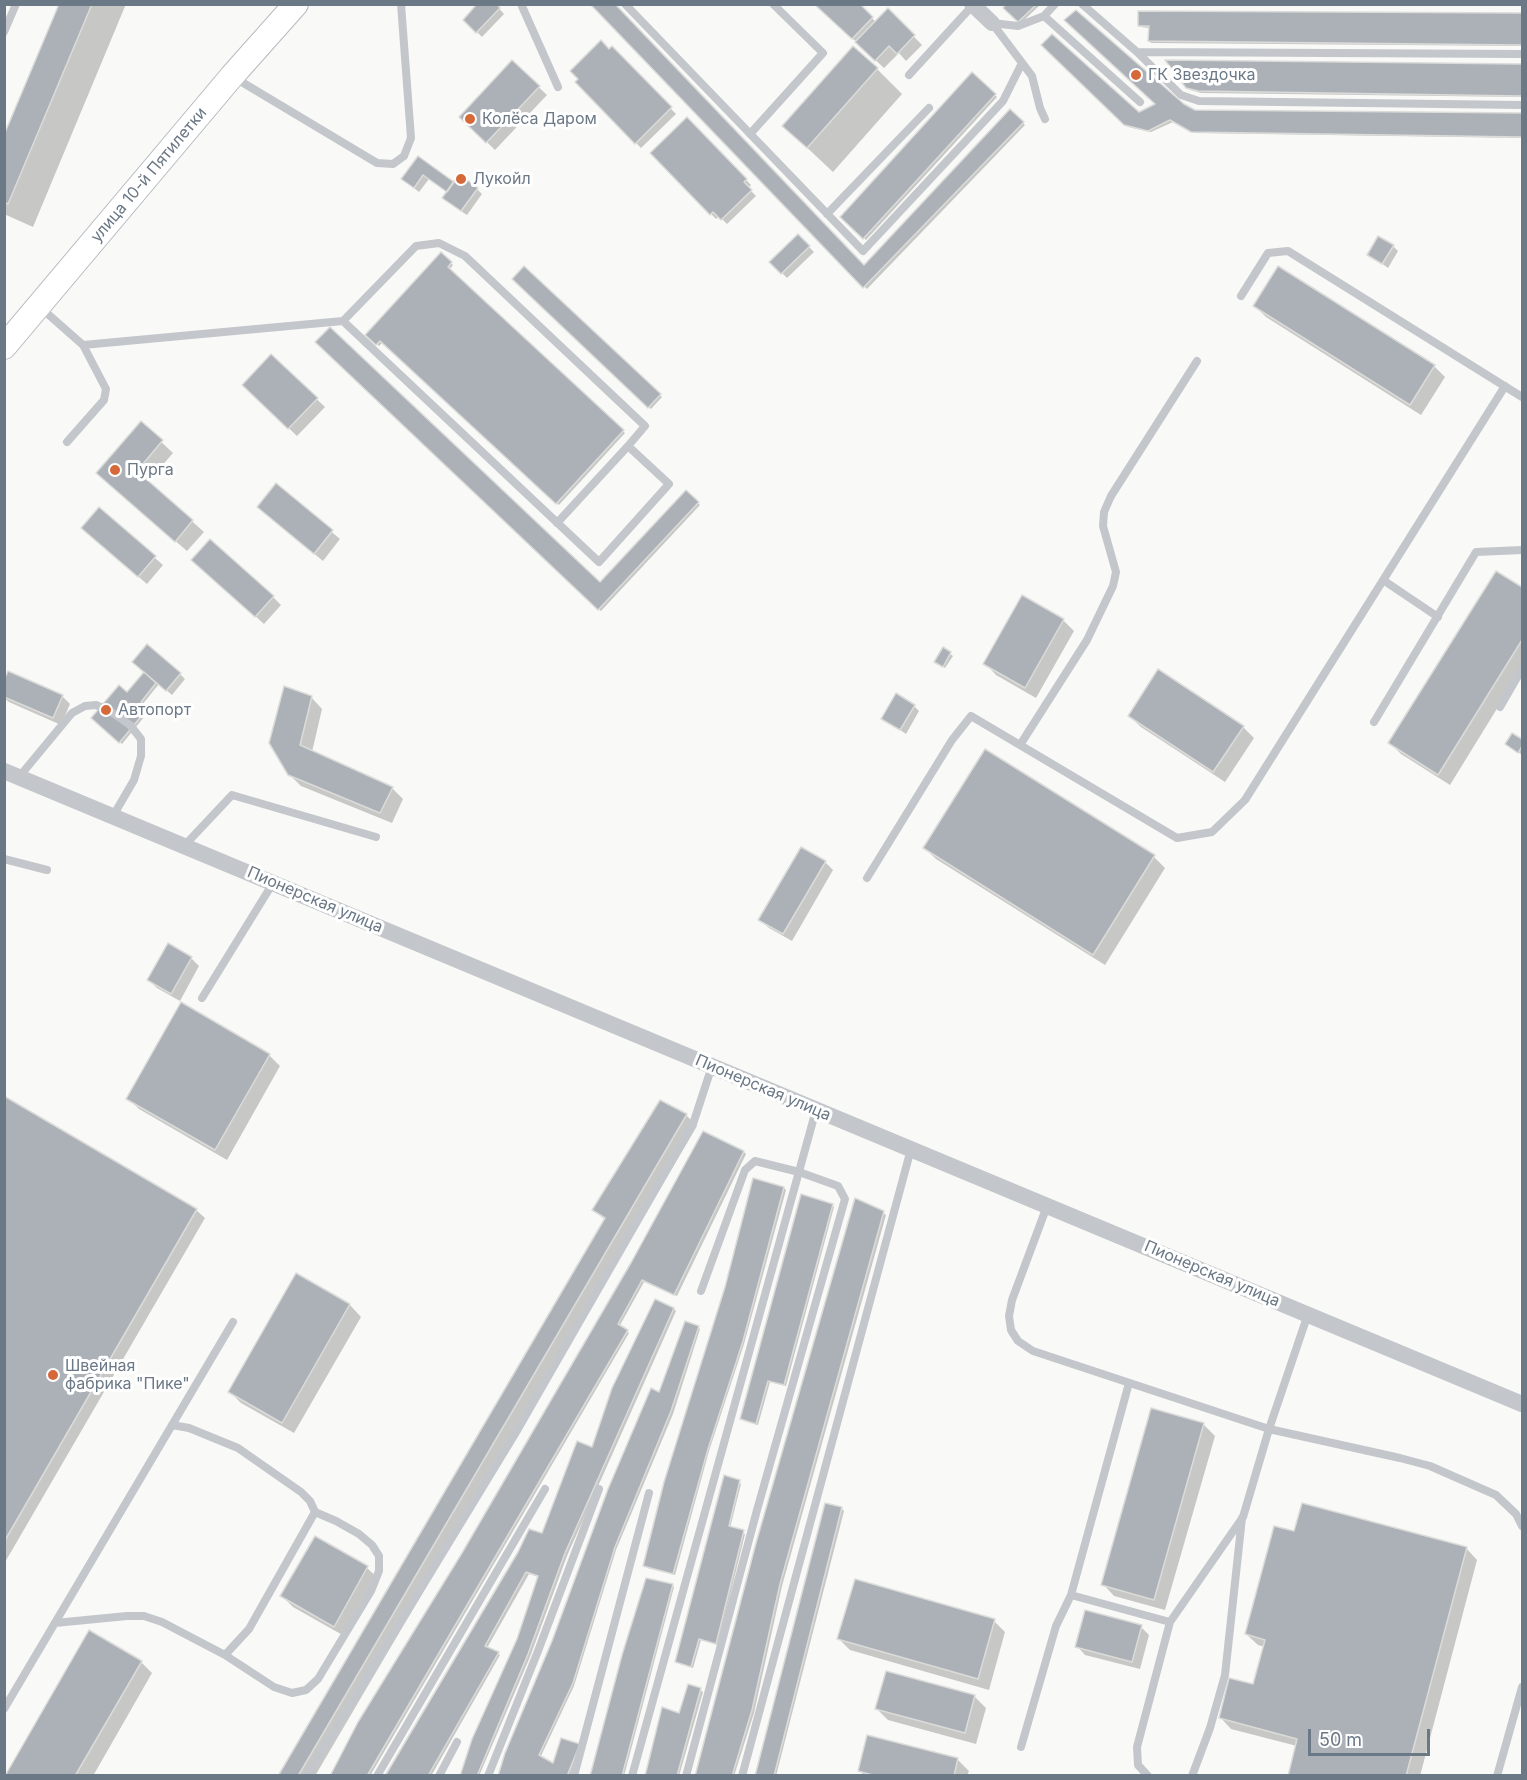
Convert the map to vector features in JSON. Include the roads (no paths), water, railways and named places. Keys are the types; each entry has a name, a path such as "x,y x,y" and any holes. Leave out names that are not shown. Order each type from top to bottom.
{"main road":[{"name":"улица 10-й Пятилетки","path":"8,335 39,305 232,76 296,4"}],"street":[{"path":"973,5 992,23"},
{"name":"Пионерская улица","path":"12,774 1522,1404"}],"lane":[{"path":"4,32 16,4"},
{"path":"232,76 377,163 393,164 404,156 411,138 401,4"},
{"path":"521,4 558,87"},
{"path":"625,4 863,251 1003,101 1022,63"},
{"path":"750,134 823,53 773,4"},
{"path":"992,23 1018,26 1044,16 1055,4"},
{"path":"1082,4 1181,94 1199,101 1522,105"},
{"path":"909,75 973,5"},
{"path":"1044,16 1140,102"},
{"path":"992,23 1032,76 1045,119"},
{"path":"1137,52 1522,54"},
{"path":"827,214 929,108"},
{"path":"83,345 343,321 416,246 439,243 465,256 645,426 557,523"},
{"path":"1241,296 1268,253 1288,251 1522,397"},
{"path":"39,305 83,345 106,389 104,400 67,442"},
{"path":"343,321 599,562 669,484 628,446"},
{"path":"1020,745 1087,640 1113,586 1116,572 1103,526 1104,512 1111,496 1197,361"},
{"path":"867,878 952,740 971,716 1177,838 1212,832 1245,800 1505,386"},
{"path":"1374,722 1476,552 1522,550"},
{"path":"1383,580 1438,616"},
{"path":"1500,707 1522,669"},
{"path":"12,774 72,713 85,706 96,705 110,711 130,725 141,739 141,756 134,780 113,816"},
{"path":"184,846 232,795 376,837"},
{"path":"4,859 47,870"},
{"path":"202,998 273,883"},
{"path":"307,1776 515,1434 693,1124 712,1066"},
{"path":"632,1776 816,1110"},
{"path":"742,1776 911,1149"},
{"path":"686,1776 844,1199 838,1186 799,1172 755,1161 746,1170 701,1291"},
{"path":"1047,1206 1012,1300 1009,1316 1011,1329 1018,1341 1033,1351 1269,1429 1430,1466 1496,1496 1516,1514 1522,1526"},
{"path":"1192,1776 1210,1728 1225,1675 1243,1517 1269,1429 1308,1314"},
{"path":"4,1709 233,1322"},
{"path":"1021,1747 1056,1626 1071,1595 1129,1383"},
{"path":"55,1623 144,1616 162,1622 225,1655 274,1687 292,1693 306,1690 318,1679 371,1592 380,1571 379,1556 372,1545 336,1521 315,1512 310,1501 301,1492 237,1448 189,1428 172,1425"},
{"path":"488,1776 538,1652 599,1489"},
{"path":"377,1776 545,1490"},
{"path":"574,1776 649,1493"},
{"path":"225,1655 249,1629 315,1512"},
{"path":"1148,1776 1138,1765 1137,1747 1170,1622 1243,1517"},
{"path":"1071,1595 1170,1622"},
{"path":"1497,1776 1522,1688"},
{"path":"439,1776 457,1742"}],"place":[{"name":"ГК Звездочка","path":"1136,75"},
{"name":"Колёса Даром","path":"470,119"},
{"name":"Лукойл","path":"461,179"},
{"name":"Пурга","path":"115,470"},
{"name":"Автопорт","path":"106,710"},
{"name":"Швейная фабрика \"Пике\"","path":"53,1375"}]}
